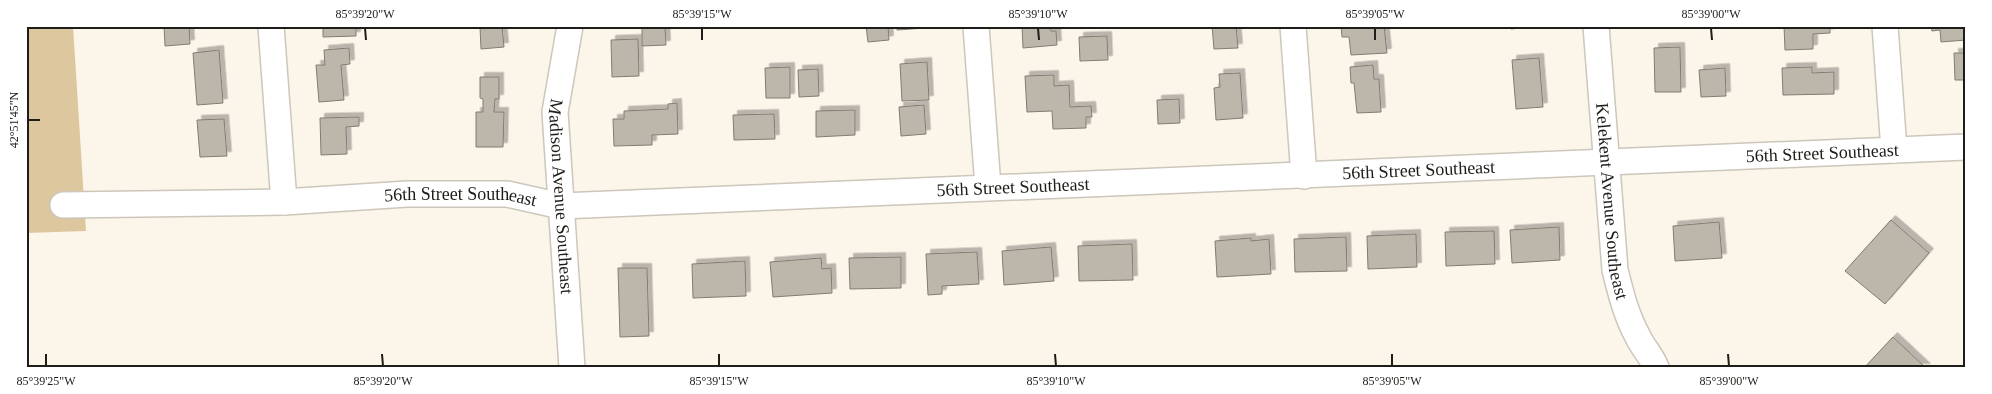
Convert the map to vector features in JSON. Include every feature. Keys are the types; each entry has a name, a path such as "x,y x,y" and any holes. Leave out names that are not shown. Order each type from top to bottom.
{"street":[{"path":"271,26 284,202"},
{"name":"Madison Avenue Southeast","path":"570,26 555,112 572,368"},
{"path":"976,26 988,188"},
{"path":"1293,26 1304,176"},
{"name":"Kelekent Avenue Southeast","path":"1596,26 1615,270 1624,309 1639,340 1653,360 1656,368"},
{"path":"1885,26 1894,150"},
{"name":"56th Street Southeast","path":"63,205 284,202 407,194 507,194 561,206 1606,164 1966,147"}],"shaded area":[{"path":"26,26 73,26 86,231 26,233"}],"building":[{"path":"164,26 189,26 190,44 165,46"},
{"path":"323,26 356,26 356,36 323,37"},
{"path":"502,26 504,47 481,49 480,27"},
{"path":"642,26 665,26 666,45 642,46"},
{"path":"866,26 888,26 889,40 868,42"},
{"path":"897,26 925,26 925,28 897,30"},
{"path":"1022,26 1050,26 1051,31 1056,31 1057,45 1023,48"},
{"path":"1212,26 1236,26 1238,48 1214,49"},
{"path":"1341,26 1384,26 1387,53 1351,55 1349,37 1342,37"},
{"path":"1511,26 1539,26 1511,29"},
{"path":"1784,26 1830,26 1830,33 1813,34 1813,49 1785,50"},
{"path":"1931,26 1966,26 1966,40 1941,42 1940,30 1932,31"},
{"path":"1107,36 1108,60 1080,61 1079,37"},
{"path":"638,39 639,76 612,77 611,40"},
{"path":"1680,47 1681,92 1655,92 1654,48"},
{"path":"349,48 350,64 341,65 344,100 319,102 316,65 325,65 324,50"},
{"path":"219,50 223,103 197,105 193,53"},
{"path":"1954,53 1966,53 1966,80 1955,80"},
{"path":"1539,58 1543,107 1516,109 1512,60"},
{"path":"927,62 929,100 902,101 900,64"},
{"path":"1373,65 1374,79 1379,79 1381,112 1357,113 1354,83 1351,83 1350,67"},
{"path":"790,67 790,98 766,98 765,68"},
{"path":"1812,67 1812,73 1834,72 1834,94 1783,95 1782,68"},
{"path":"1725,68 1726,96 1701,97 1699,70"},
{"path":"818,69 819,96 799,97 798,70"},
{"path":"1240,73 1243,118 1216,120 1214,88 1220,87 1219,74"},
{"path":"1054,75 1054,86 1069,85 1070,107 1091,106 1092,117 1086,117 1086,128 1053,129 1052,111 1027,112 1025,76"},
{"path":"480,77 499,77 499,99 495,99 494,112 504,112 503,147 476,147 476,112 483,112 483,99 480,98"},
{"path":"1179,99 1180,123 1158,124 1157,100"},
{"path":"677,103 678,134 652,135 652,145 614,146 613,119 624,119 624,111 668,109 668,104"},
{"path":"924,105 926,134 901,136 899,107"},
{"path":"855,110 855,135 816,137 816,111"},
{"path":"774,114 775,139 734,140 733,115"},
{"path":"359,117 359,126 346,127 347,154 321,155 320,118"},
{"path":"224,119 227,156 200,157 197,120"},
{"path":"1891,220 1929,253 1885,304 1845,271"},
{"path":"1719,222 1722,258 1675,261 1673,226"},
{"path":"1559,227 1560,260 1512,263 1510,230"},
{"path":"1494,231 1495,264 1446,266 1445,232"},
{"path":"1416,234 1417,267 1368,269 1367,236"},
{"path":"1346,237 1347,271 1295,272 1294,239"},
{"path":"1251,238 1251,241 1269,239 1271,274 1217,277 1215,241"},
{"path":"1132,244 1133,280 1079,281 1078,246"},
{"path":"1051,247 1054,281 1004,285 1002,251"},
{"path":"977,252 979,284 942,286 942,294 928,295 926,254"},
{"path":"901,257 901,288 850,289 849,258"},
{"path":"821,258 822,269 831,268 832,293 773,297 770,262"},
{"path":"745,261 746,296 693,298 692,264"},
{"path":"618,268 647,268 649,336 620,337"},
{"path":"1893,337 1926,368 1864,368"}]}
